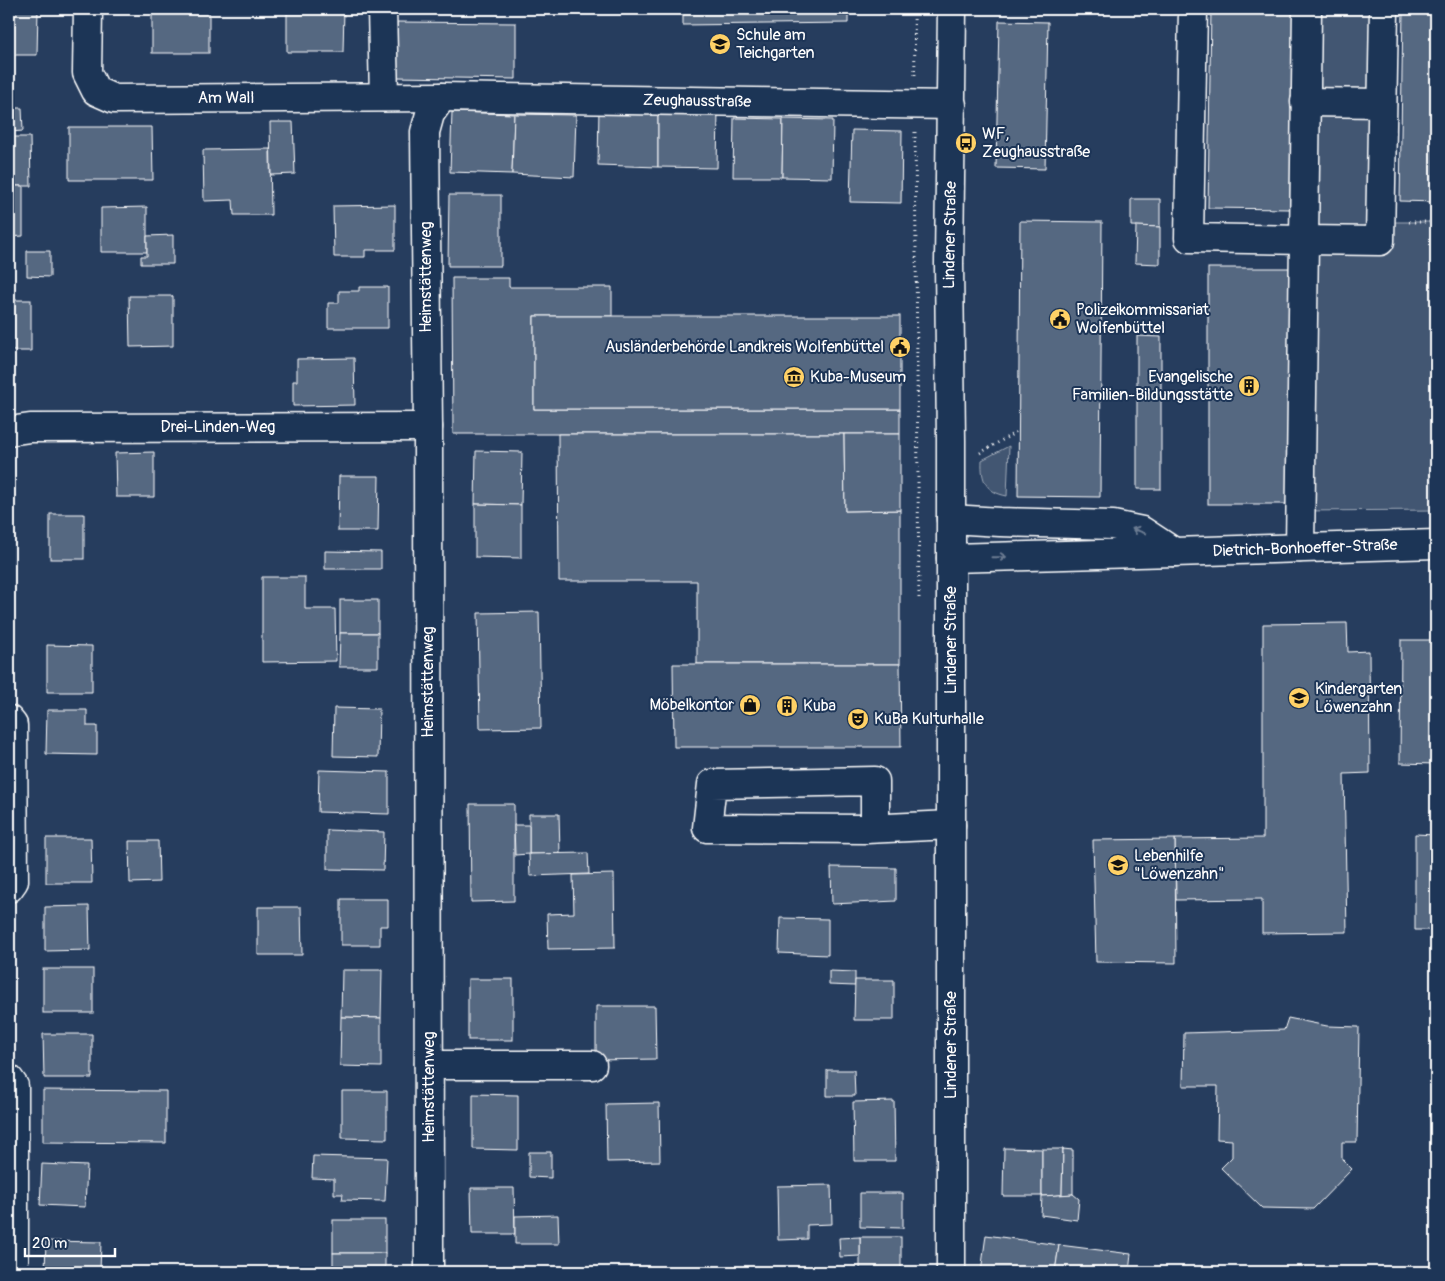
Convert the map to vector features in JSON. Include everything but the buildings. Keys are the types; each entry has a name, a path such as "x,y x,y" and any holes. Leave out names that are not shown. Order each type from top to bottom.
{"street":[{"name":"Am Wall","path":"88,9 87,73 96,91 114,99 442,97"},
{"path":"382,9 384,97"},
{"name":"Lindener Straße","path":"951,1272 949,264 952,9"},
{"path":"1193,9 1190,238 1380,241 1384,9"},
{"path":"1300,548 1307,9"},
{"name":"Zeughausstraße","path":"442,97 952,105"},
{"name":"Heimstättenweg","path":"429,1272 428,427 425,132 430,114 442,97"},
{"path":"1305,102 1382,103"},
{"name":"Drei-Linden-Weg","path":"9,431 30,428 428,427"},
{"path":"951,519 1113,525 1142,531 1174,552"},
{"name":"Dietrich-Bonhoeffer-Straße","path":"951,558 1436,544"},
{"path":"9,720 13,725 14,881 9,888"},
{"path":"875,828 875,781 712,784 707,828 875,828 951,825"},
{"path":"429,1065 592,1066"},
{"path":"9,1079 14,1086 14,1260 10,1272"}],"path":[{"path":"914,9 919,599"},
{"path":"974,457 1018,430"}],"shaded area":[{"path":"1307,9 1384,9 1381,222 1436,222 1436,510 1301,511"},
{"path":"1009,446 1007,496 994,492 986,484 982,460"}],"place":[{"name":"Schule am Teichgarten","path":"720,44"},
{"name":"WF, Zeughausstraße","path":"966,143"},
{"name":"Polizeikommissariat Wolfenbüttel","path":"1060,319"},
{"name":"Ausländerbehörde Landkreis Wolfenbüttel","path":"900,347"},
{"name":"Kuba-Museum","path":"794,377"},
{"name":"Evangelische Familien-Bildungsstätte","path":"1249,386"},
{"name":"Kindergarten Löwenzahn","path":"1299,698"},
{"name":"Möbelkontor","path":"750,705"},
{"name":"Kuba","path":"787,706"},
{"name":"KuBa Kulturhalle","path":"858,719"},
{"name":"Lebenhilfe \"Löwenzahn\"","path":"1118,865"}]}
